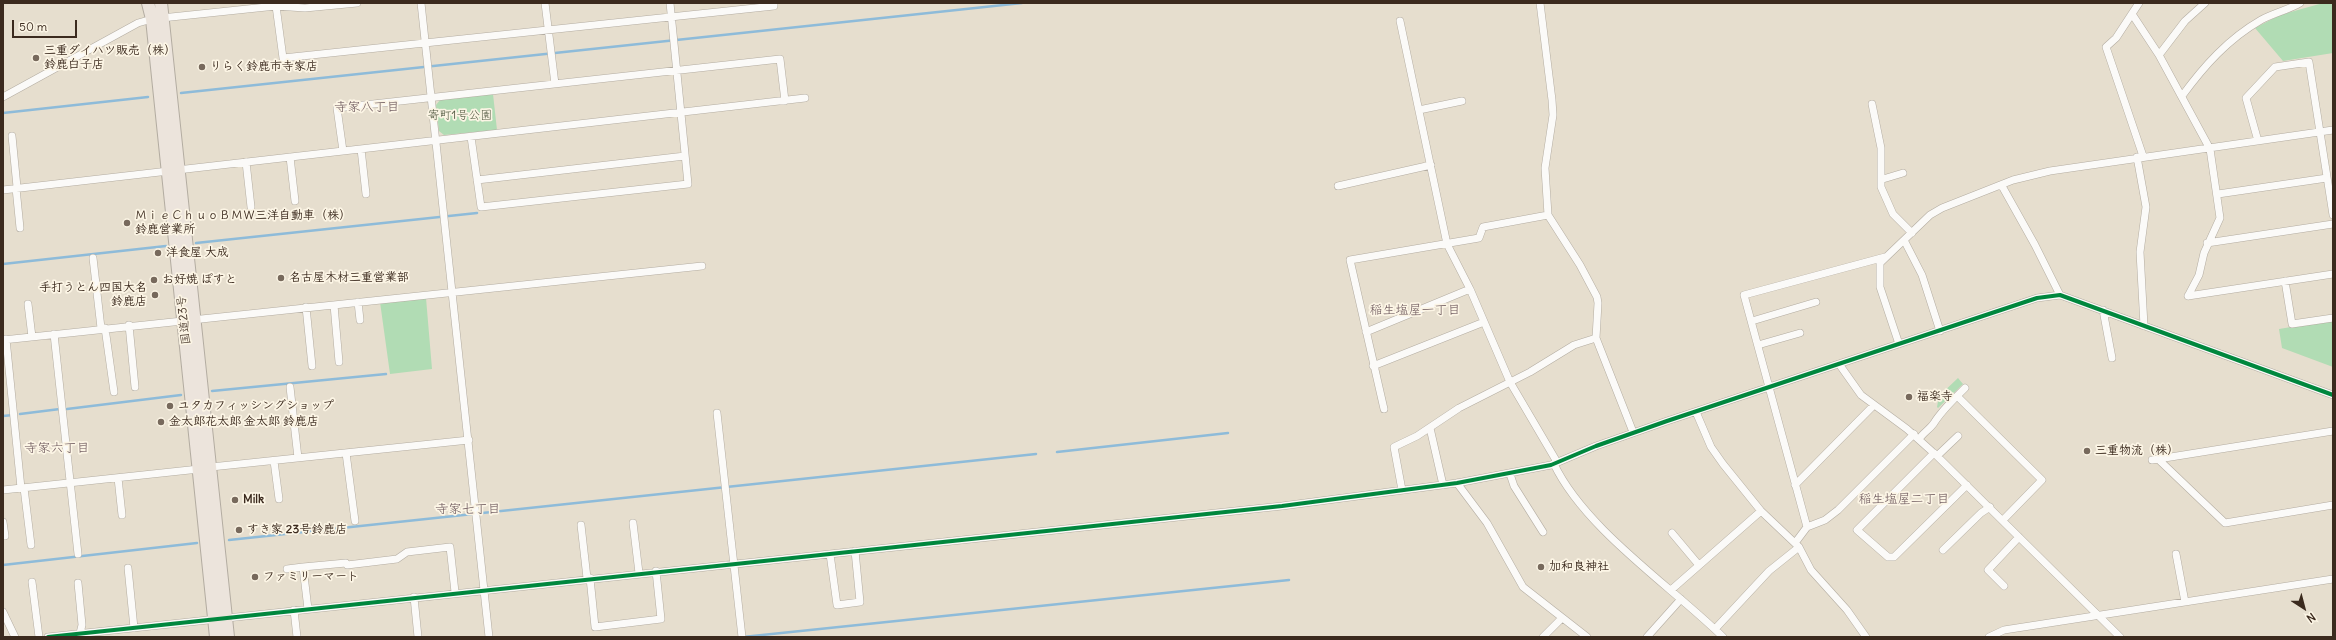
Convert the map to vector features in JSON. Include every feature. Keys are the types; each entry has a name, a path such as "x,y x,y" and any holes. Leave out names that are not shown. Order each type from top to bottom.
{"highway":[{"name":"国道23号","path":"148,3 158,19"},
{"name":"国道23号","path":"161,3 158,19 189,319 199,469 220,618 228,637"},
{"name":"国道23号","path":"189,319 211,467 220,618 216,637"}],"street":[{"path":"3,97 138,23 158,19 276,6 297,5 305,8 356,3"},
{"path":"421,3 489,637"},
{"path":"545,3 555,84"},
{"path":"471,137 481,207 688,184 670,3"},
{"path":"276,6 283,58 774,6 774,3"},
{"path":"1540,3 1552,100 1551,126 1545,168 1548,215 1580,265 1596,297 1598,303 1596,338 1633,432"},
{"path":"2139,3 2116,38 2106,47 2140,157 2146,207 2140,252 2144,326"},
{"path":"2159,54 2185,21 2205,3"},
{"path":"2182,96 2201,69 2235,38 2260,21 2300,3"},
{"path":"2132,14 2159,54 2210,149 2218,194 2220,218 2208,243 2199,275 2188,296 2333,274"},
{"path":"1400,20 1447,244 1470,289 1510,382 1555,463 1561,478 1595,520 1627,552 1723,637"},
{"path":"343,151 337,108 432,97 780,59 785,101"},
{"path":"2258,141 2246,98 2275,67 2309,62 2333,215"},
{"path":"3,190 173,169 290,158 805,98"},
{"path":"1419,110 1462,101"},
{"path":"1872,104 1881,148 1883,179 1881,187 1893,214 1912,233"},
{"path":"1899,344 1880,287 1880,263 1930,215 1942,208 2002,186 2013,180 2050,171 2333,130"},
{"path":"12,136 20,228"},
{"path":"361,149 366,194"},
{"path":"477,180 685,156"},
{"path":"290,158 294,201"},
{"path":"246,162 251,207"},
{"path":"1338,186 1431,165"},
{"path":"1883,179 1903,173"},
{"path":"2218,194 2327,178"},
{"path":"2002,186 2035,245 2060,295"},
{"path":"1384,409 1350,260 1479,238 1484,227 1548,215"},
{"path":"2208,243 2333,224"},
{"path":"1904,240 1922,275 1940,331"},
{"path":"93,258 114,392"},
{"path":"1807,527 1744,295 1884,258"},
{"path":"31,545 22,488 5,339 702,266"},
{"path":"2285,281 2292,324 2333,318"},
{"path":"1366,332 1470,289"},
{"path":"48,637 734,562 830,554 1282,506 1443,485 1510,474 1555,463 1633,432 2037,298 2060,295 2333,395"},
{"path":"358,302 360,320"},
{"path":"1752,321 1816,302"},
{"path":"28,304 32,337"},
{"path":"334,305 339,362"},
{"path":"306,307 312,366"},
{"path":"2103,310 2112,358"},
{"path":"1374,366 1484,322"},
{"path":"129,325 135,387"},
{"path":"1758,345 1800,333"},
{"path":"54,334 78,554"},
{"path":"1402,490 1394,447 1430,428 1459,408 1510,382 1574,345 1596,338"},
{"path":"1839,364 1856,389 1936,454 2120,637"},
{"path":"290,387 298,458"},
{"path":"1715,629 1797,545 1807,527 1825,520 1838,510 1916,437 1933,424 1937,416 1965,388"},
{"path":"1957,396 2042,480 2002,520"},
{"path":"1795,485 1874,405"},
{"path":"1696,412 1710,447 1761,510 1797,545 1811,570 1847,610 1866,637"},
{"path":"717,413 742,635"},
{"path":"1430,428 1443,485"},
{"path":"2333,431 2155,460 2225,523 2333,505"},
{"path":"1958,436 1936,454 1857,530 1888,557 1894,557 1967,485"},
{"path":"211,467 469,440"},
{"path":"346,452 355,521"},
{"path":"274,461 278,499"},
{"path":"3,490 199,469"},
{"path":"1510,474 1514,486 1543,532"},
{"path":"118,478 122,515"},
{"path":"1457,483 1487,523 1523,587 1587,637"},
{"path":"1943,550 1980,512 1990,507"},
{"path":"1671,590 1698,564 1761,510"},
{"path":"3,522 4,536"},
{"path":"633,523 639,573"},
{"path":"582,525 595,627 661,619 656,571"},
{"path":"1672,533 1698,564"},
{"path":"2004,586 1988,570 2019,537"},
{"path":"287,569 346,563 347,565 397,559 407,552 450,547 455,592"},
{"path":"830,554 837,605 860,602 855,551"},
{"path":"2176,554 2185,602"},
{"path":"303,567 308,609"},
{"path":"128,568 134,628"},
{"path":"1990,637 1995,633 2014,628 2333,579"},
{"path":"32,582 39,637"},
{"path":"78,582 83,634"},
{"path":"414,597 418,637"},
{"path":"1647,637 1681,599"},
{"path":"294,610 297,637"},
{"path":"3,612 15,637"},
{"path":"1543,637 1562,618"},
{"path":"2014,628 2015,637"}],"green space":[{"path":"2323,3 2333,3 2333,53 2283,61 2255,28 2280,15"},
{"name":"寄町1号公園","path":"493,94 497,130 444,135 439,131 436,105 440,100"},
{"path":"426,298 432,369 390,374 380,302"},
{"path":"2333,320 2333,367 2282,348 2279,329"},
{"path":"1958,378 1963,384 1938,408 1939,396"}],"waterway":[{"path":"181,93 1022,3"},
{"path":"3,113 148,97"},
{"path":"196,243 477,213"},
{"path":"3,264 166,246"},
{"path":"212,391 386,374"},
{"path":"67,409 181,395"},
{"path":"20,414 60,409"},
{"path":"3,416 13,415"},
{"path":"1057,452 1228,433"},
{"path":"229,540 1036,454"},
{"path":"3,565 197,543"},
{"path":"743,637 1289,580"}],"cycle path":[{"path":"48,637 1282,506 1457,483 1551,465 1596,446 1667,421 2037,298 2060,295 2333,395"}],"place":[{"name":"三重ダイハツ販売（株） 鈴鹿白子店","path":"36,58"},
{"name":"りらく鈴鹿市寺家店","path":"202,67"},
{"name":"ＭｉｅＣｈｕｏＢＭＷ三洋自動車（株） 鈴鹿営業所","path":"127,223"},
{"name":"洋食屋 大成","path":"158,253"},
{"name":"名古屋木材三重営業部","path":"281,278"},
{"name":"お好焼 ぽすと","path":"154,280"},
{"name":"手打うとん四国大名 鈴鹿店","path":"155,295"},
{"name":"福楽寺","path":"1909,397"},
{"name":"ユタカフィッシングショップ","path":"170,406"},
{"name":"金太郎花太郎 金太郎 鈴鹿店","path":"161,422"},
{"name":"三重物流（株）","path":"2087,451"},
{"name":"Milk","path":"235,500"},
{"name":"すき家 23号鈴鹿店","path":"239,530"},
{"name":"加和良神社","path":"1541,567"},
{"name":"ファミリーマート","path":"255,577"}],"district":[{"name":"寺家八丁目","path":"367,107"},
{"name":"稲生塩屋一丁目","path":"1415,310"},
{"name":"寺家六丁目","path":"57,448"},
{"name":"稲生塩屋二丁目","path":"1904,499"},
{"name":"寺家七丁目","path":"468,509"}]}
